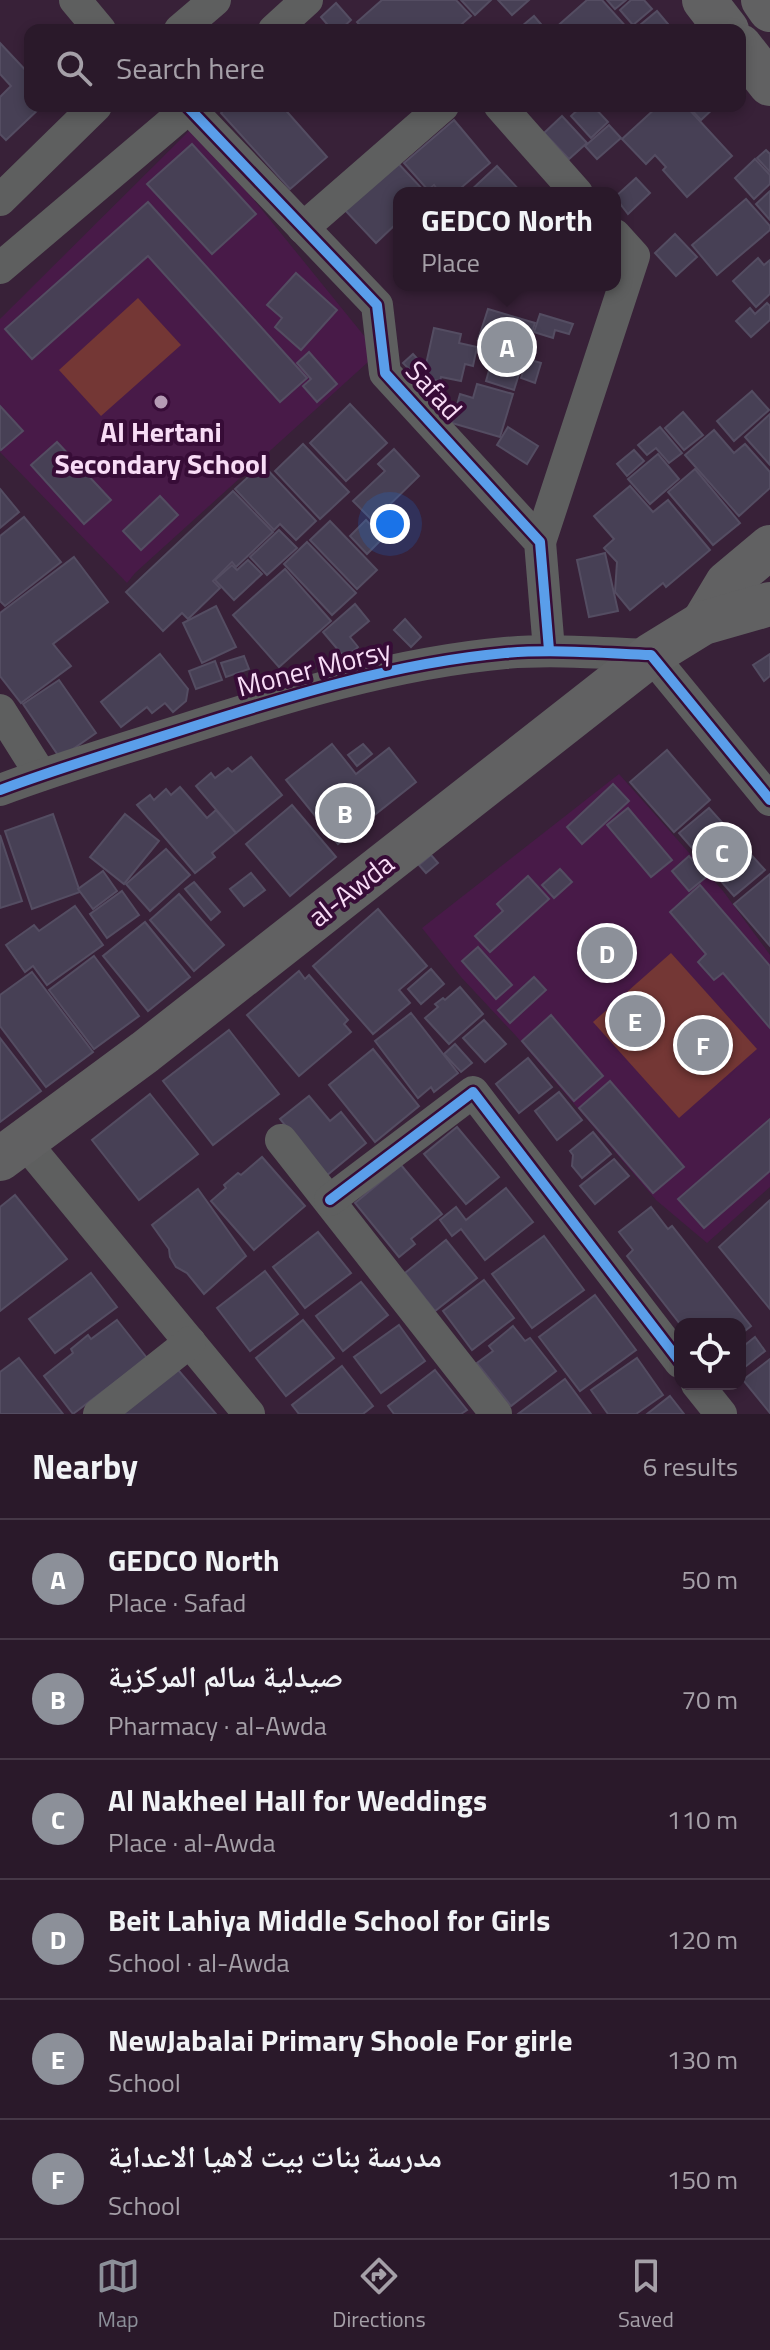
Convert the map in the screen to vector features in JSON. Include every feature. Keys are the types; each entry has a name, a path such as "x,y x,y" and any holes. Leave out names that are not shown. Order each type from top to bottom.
{"main road":[{"path":"704,0 722,24"},
{"path":"763,0 770,10"},
{"path":"746,54 770,84"},
{"name":"al-Awda","path":"703,623 727,583 770,547"},
{"name":"al-Awda","path":"12,1150 145,1052 651,655 703,623 770,604"}],"street":[{"path":"75,0 95,24"},
{"path":"187,24 215,0"},
{"path":"281,24 307,0"},
{"path":"0,200 90,112"},
{"path":"0,268 182,112"},
{"name":"Safad","path":"195,112 377,305 385,373 540,542"},
{"path":"303,228 436,112"},
{"path":"505,112 572,187"},
{"path":"549,650 540,542 634,256 621,242"},
{"name":"Moner Morsy","path":"0,790 319,688 434,663 549,650 651,655"},
{"path":"651,655 770,800"},
{"path":"0,710 41,775"},
{"path":"330,1200 473,1092 674,1354"},
{"path":"281,1140 496,1414"},
{"path":"12,1150 190,1342 249,1414"},
{"path":"99,1414 190,1342"},
{"path":"702,1390 721,1414"}],"shaded area":[{"name":"Al Hertani Secondary School","path":"194,126 378,353 127,583 0,452 0,319"},
{"path":"138,298 181,345 101,416 59,370"},
{"path":"619,774 723,891 770,955 770,1187 707,1243 656,1200 422,928"},
{"path":"671,953 757,1049 679,1118 593,1022"}],"building":[{"path":"382,0 456,0 471,16 462,24 357,22"},
{"path":"461,0 491,0 475,15"},
{"path":"498,0 529,0 512,15"},
{"path":"587,0 602,0 624,24 560,24"},
{"path":"607,0 626,0 615,9"},
{"path":"631,0 644,0 652,9 634,24 620,10"},
{"path":"336,3 351,20 347,24 327,24 321,17"},
{"path":"657,11 668,24 641,24"},
{"path":"534,16 541,24 524,24"},
{"path":"0,43 24,69 24,112 36,112 6,140 0,134 0,97 11,86 0,74"},
{"path":"287,112 327,157 290,189 221,113"},
{"path":"575,112 599,112 608,122 591,138 571,116"},
{"path":"651,112 692,112 732,156 687,197 663,170 666,167 655,155 646,164 622,139"},
{"path":"694,112 710,112 701,120"},
{"path":"562,116 587,143 569,159 544,133"},
{"path":"454,120 490,163 462,187 425,187 404,163"},
{"path":"609,125 621,138 597,159 585,146"},
{"path":"192,144 256,214 212,254 147,184"},
{"path":"766,150 770,154 770,172 757,158"},
{"path":"755,159 770,175 770,184 754,199 735,178"},
{"path":"395,160 420,187 393,187 393,227 376,243 343,208"},
{"path":"497,166 516,187 474,187"},
{"path":"636,178 650,193 628,214 621,205 621,192"},
{"path":"770,191 770,220 756,204"},
{"path":"746,199 770,226 770,230 717,275 692,245"},
{"path":"148,202 307,378 280,402 148,256 32,359 5,329"},
{"path":"675,234 697,257 676,276 655,253"},
{"path":"758,258 764,265 770,260 770,294 756,307 733,281"},
{"path":"296,273 337,310 301,350 275,327 282,318 267,305"},
{"path":"767,303 770,306 770,320 751,337 736,321 750,308 755,314"},
{"path":"488,309 535,323 514,390 486,381 494,353 486,351 488,343 478,340"},
{"path":"540,314 573,324 569,334 555,330 553,338 534,332"},
{"path":"434,328 461,334 459,343 477,347 473,366 465,364 461,381 441,377 440,381 423,378"},
{"path":"309,352 337,384 317,402 303,386 311,379 297,363"},
{"path":"413,354 423,365 414,374 403,363"},
{"path":"527,359 541,363 535,383 521,378"},
{"path":"477,384 513,394 500,437 452,423 460,394 473,398"},
{"path":"752,391 769,410 734,441 717,421"},
{"path":"350,404 387,443 346,481 310,443"},
{"path":"0,406 23,431 1,450 0,448"},
{"path":"683,412 703,435 684,450 665,428"},
{"path":"770,414 770,465 745,437"},
{"path":"508,427 538,446 527,464 497,445"},
{"path":"660,427 682,453 669,463 656,448 647,455 638,445"},
{"path":"714,430 734,453 745,444 770,472 770,488 739,516 685,455"},
{"path":"57,442 111,500 84,524 31,465"},
{"path":"303,444 349,492 320,519 275,471"},
{"path":"394,449 419,476 373,521 353,501 385,471 378,464"},
{"path":"634,450 644,461 627,476 617,464"},
{"path":"658,454 679,479 650,504 628,479"},
{"path":"262,464 316,521 296,540 280,524 274,530 235,489"},
{"path":"695,469 740,523 713,545 668,492"},
{"path":"630,486 653,512 668,500 710,550 666,587 663,583 630,610 615,592 617,562 604,548 614,539 594,516"},
{"path":"0,489 19,512 0,528"},
{"path":"233,491 273,532 236,567 232,562 213,581 220,588 188,619 182,613 163,631 126,592"},
{"path":"160,496 178,515 141,550 123,531"},
{"path":"24,517 61,562 5,606 0,601 0,536"},
{"path":"366,520 383,538 367,554 350,536"},
{"path":"330,521 377,570 357,589 310,540"},
{"path":"279,530 297,548 267,575 250,557"},
{"path":"307,542 356,593 332,615 284,564"},
{"path":"605,553 618,611 589,617 577,560"},
{"path":"74,557 108,602 53,644 71,666 21,703 0,676 0,613"},
{"path":"248,560 262,574 234,600 215,580 232,565 237,570"},
{"path":"285,569 331,621 279,667 233,615"},
{"path":"355,604 369,621 350,637 358,647 345,658 323,632"},
{"path":"216,606 236,647 202,663 183,623"},
{"path":"405,619 421,637 411,647 394,630"},
{"path":"160,654 188,689 186,701 173,712 165,703 152,713 147,707 121,727 101,702"},
{"path":"770,654 770,676 764,681 753,665"},
{"path":"244,656 249,669 226,677 221,663"},
{"path":"215,661 222,680 196,689 189,671"},
{"path":"59,680 96,733 60,758 23,704"},
{"path":"332,744 356,774 389,748 416,782 338,844 286,780"},
{"path":"363,744 372,754 357,766 348,755"},
{"path":"667,750 710,800 674,832 630,782"},
{"path":"251,757 282,795 236,833 196,786 211,773 215,778 228,768 232,772"},
{"path":"613,784 629,801 582,844 567,827"},
{"path":"180,787 207,818 216,810 236,833 212,853 215,857 195,873 137,805 150,795 154,800 166,789 171,795"},
{"path":"292,805 336,857 290,896 246,844"},
{"path":"628,808 672,860 651,877 607,825"},
{"path":"709,808 765,870 734,896 679,833"},
{"path":"53,814 80,892 32,909 5,831"},
{"path":"125,814 159,841 124,884 90,857"},
{"path":"0,835 22,901 0,908"},
{"path":"166,849 190,875 150,911 126,884"},
{"path":"431,855 438,863 426,873 419,865"},
{"path":"689,856 706,877 689,891 672,871"},
{"path":"560,869 572,882 554,898 542,885"},
{"path":"103,871 117,891 93,909 78,889"},
{"path":"251,873 265,890 244,906 230,889"},
{"path":"770,874 770,946 734,904"},
{"path":"528,876 549,899 490,952 475,936 503,911 497,904"},
{"path":"194,882 220,912 211,920 185,889"},
{"path":"700,885 770,966 770,1028 723,973 714,980 698,962 706,954 670,912"},
{"path":"122,891 139,915 107,938 90,914"},
{"path":"179,894 224,945 194,971 150,920"},
{"path":"75,906 103,945 47,985 33,966 25,972 6,945 34,925 39,931"},
{"path":"378,909 427,966 399,990 410,1003 373,1034 313,966"},
{"path":"145,922 190,977 148,1011 103,956"},
{"path":"478,947 512,985 496,999 462,961"},
{"path":"94,956 139,1016 94,1049 49,990"},
{"path":"431,969 444,984 421,1004 408,989"},
{"path":"299,971 305,979 309,975 348,1020 344,1024 351,1032 299,1076 247,1015"},
{"path":"32,972 93,1052 46,1087 0,1026 0,995"},
{"path":"534,977 546,990 510,1023 498,1010"},
{"path":"460,987 483,1014 449,1044 425,1018 438,1007 435,1004"},
{"path":"411,1013 458,1073 434,1092 431,1087 418,1098 375,1041"},
{"path":"551,1015 603,1076 574,1101 522,1041"},
{"path":"484,1020 506,1044 485,1062 463,1038"},
{"path":"229,1030 279,1094 213,1145 163,1081"},
{"path":"0,1038 41,1091 0,1122"},
{"path":"455,1044 472,1063 461,1072 444,1054"},
{"path":"373,1049 419,1106 375,1142 329,1085"},
{"path":"528,1058 552,1087 519,1113 496,1084"},
{"path":"610,1081 684,1167 653,1193 579,1108"},
{"path":"559,1092 582,1120 557,1140 535,1111"},
{"path":"150,1094 198,1154 139,1200 92,1140"},
{"path":"309,1096 330,1121 341,1112 366,1143 326,1176 280,1119"},
{"path":"770,1119 770,1171 704,1228 678,1199"},
{"path":"457,1127 499,1177 466,1204 424,1154"},
{"path":"593,1132 611,1154 582,1178 572,1166 573,1155 570,1151"},
{"path":"262,1157 305,1206 254,1250 211,1201 226,1188 224,1185"},
{"path":"614,1159 629,1176 595,1204 580,1186"},
{"path":"401,1165 442,1214 411,1239 415,1244 399,1257 355,1203"},
{"path":"506,1188 533,1222 485,1260 461,1229 452,1236 440,1220 456,1207 466,1220"},
{"path":"198,1189 246,1256 204,1294 187,1273 176,1267 169,1249 152,1225"},
{"path":"15,1195 67,1259 0,1311 0,1207"},
{"path":"770,1200 770,1309 719,1247"},
{"path":"651,1207 668,1229 672,1226 745,1318 675,1318 627,1256 633,1250 619,1232"},
{"path":"318,1232 351,1273 305,1308 273,1267"},
{"path":"544,1236 584,1290 532,1328 492,1274"},
{"path":"446,1240 477,1278 435,1311 405,1273"},
{"path":"265,1271 298,1314 250,1351 217,1308"},
{"path":"91,1273 117,1307 55,1353 29,1319"},
{"path":"484,1280 514,1318 472,1350 443,1311"},
{"path":"361,1282 388,1315 343,1351 316,1316"},
{"path":"595,1295 636,1350 580,1391 539,1337"},
{"path":"117,1320 147,1358 73,1414 44,1376 73,1353 71,1349 88,1335 91,1339"},
{"path":"303,1320 334,1358 286,1396 256,1358"},
{"path":"399,1325 425,1361 381,1393 354,1357"},
{"path":"513,1326 525,1341 530,1338 556,1371 511,1406 477,1363 493,1351 489,1346"},
{"path":"755,1337 765,1351 746,1366 746,1344"},
{"path":"19,1358 63,1414 0,1414 0,1372"},
{"path":"637,1358 663,1395 636,1414 608,1414 591,1390"},
{"path":"770,1359 770,1413 746,1384 746,1378"},
{"path":"173,1364 216,1414 106,1414"},
{"path":"342,1366 373,1406 363,1414 299,1414 292,1405"},
{"path":"435,1370 467,1410 461,1414 394,1414 388,1406"},
{"path":"565,1379 591,1414 518,1414"},
{"path":"670,1396 684,1414 647,1414"}],"cycle path":[{"path":"193,112 377,305 385,373 540,542 549,650"},
{"path":"0,790 219,718 340,683 463,658 559,651 651,655 770,800"},
{"path":"330,1200 473,1092 674,1354"}],"place":[{"name":"GEDCO North","path":"507,347"},
{"name":"Al Hertani Secondary School","path":"161,402"},
{"name":"صيدلية سالم المركزية","path":"345,813"},
{"name":"Al Nakheel Hall for Weddings","path":"722,852"},
{"name":"Beit Lahiya Middle School for Girls","path":"607,953"},
{"name":"NewJabalai Primary Shoole For girle","path":"635,1021"},
{"name":"مدرسة بنات بيت لاهيا الاعداية","path":"703,1045"}]}
